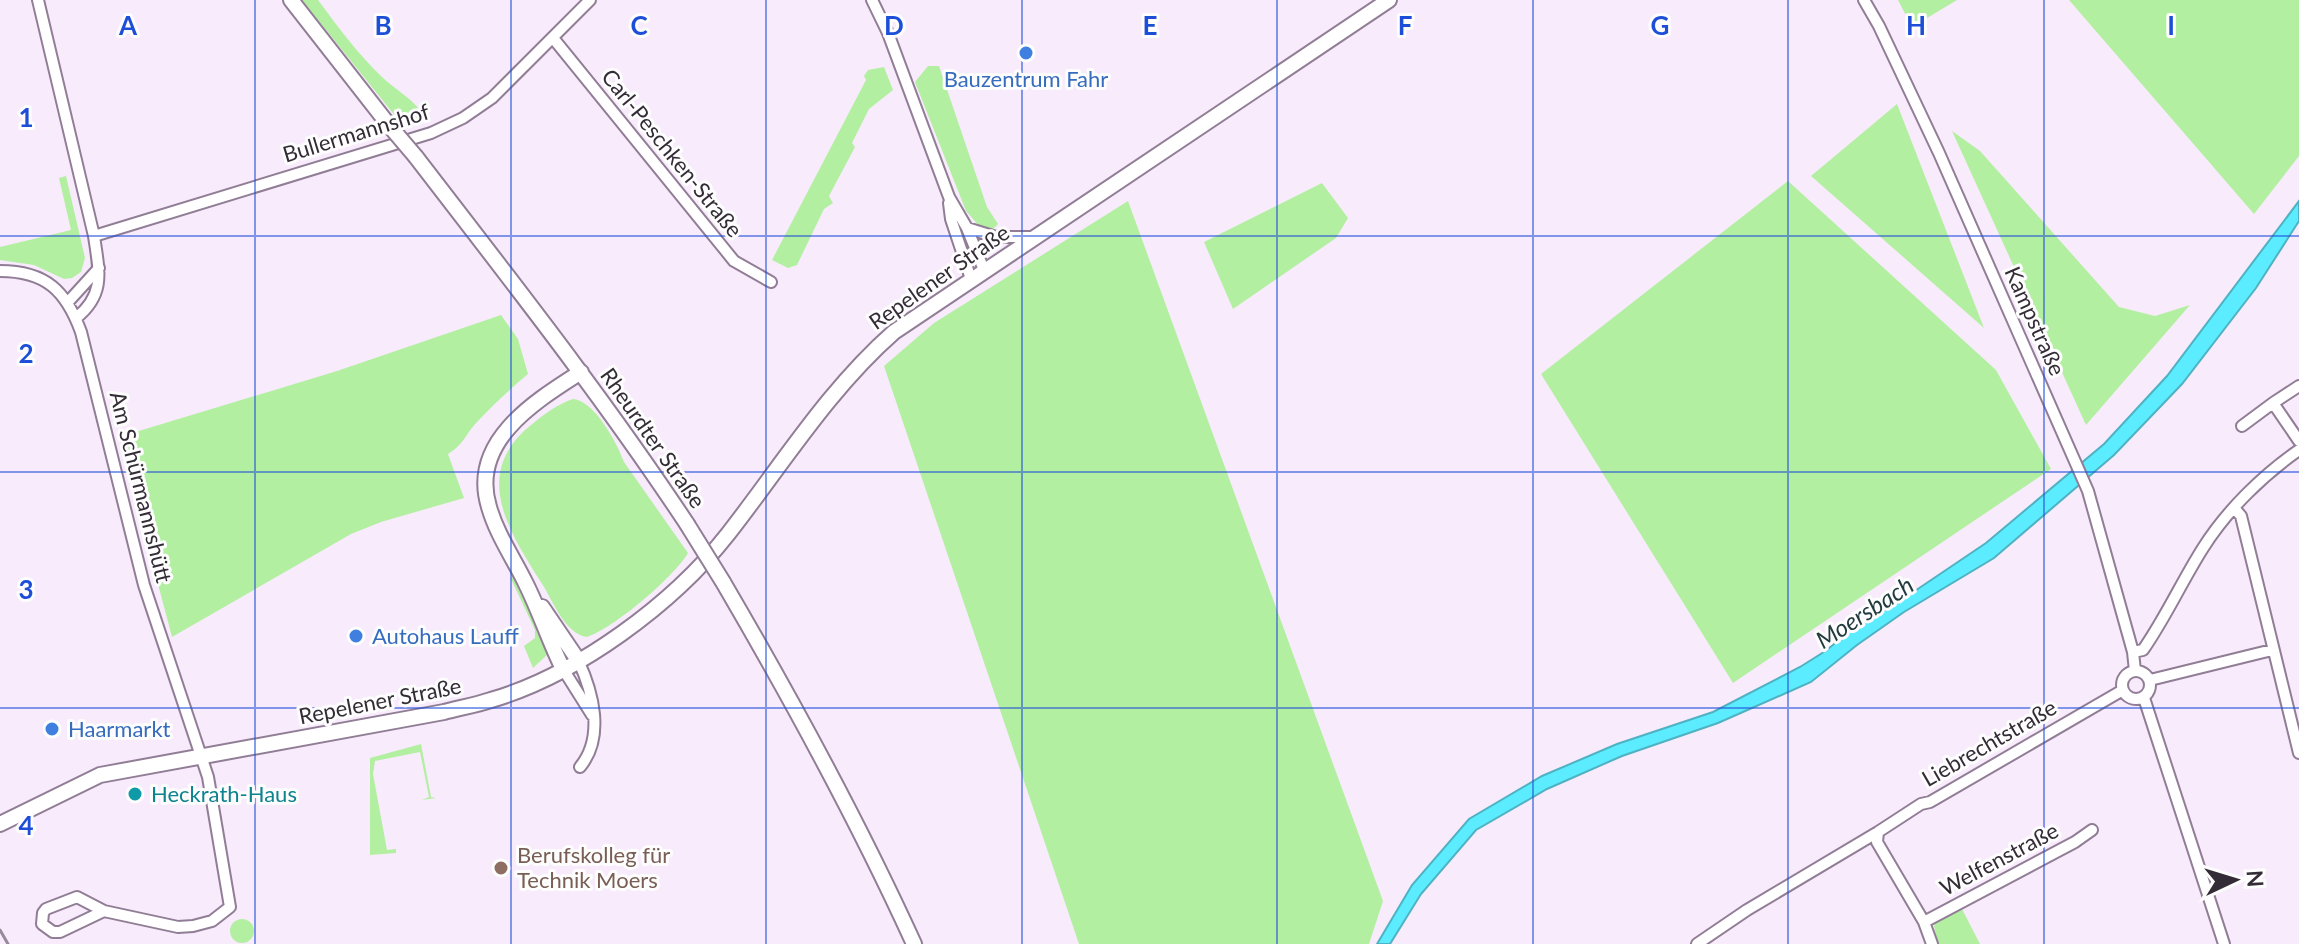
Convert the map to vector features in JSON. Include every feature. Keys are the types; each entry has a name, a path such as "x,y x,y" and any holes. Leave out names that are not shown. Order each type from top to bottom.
{"main road":[{"name":"Rheurdter Straße","path":"291,0 416,157 638,449 723,582 808,729 854,816 914,944"},
{"name":"Repelener Straße","path":"0,836 31,811 65,790 100,775 444,712 493,700 578,660 633,625 688,579 726,537 807,427 858,366 894,332 1389,0"},
{"path":"563,669 528,587 494,523 485,489 488,461 503,434 533,403 581,372"},
{"path":"528,587 578,660"},
{"name":"Repelener Straße","path":"0,824 31,811"}],"street":[{"path":"38,0 99,268 99,286 94,300 76,318"},
{"name":"Bullermannshof","path":"94,236 431,133 463,118 492,98 590,0"},
{"path":"872,0 891,42 949,197 967,228 984,270"},
{"name":"Kampstraße","path":"1864,0 1939,153 2088,491 2133,652 2135,671"},
{"name":"Carl-Peschken-Straße","path":"553,38 734,261 771,282"},
{"path":"949,197 951,219 971,279"},
{"path":"967,228 996,237 1034,237"},
{"path":"68,302 99,268"},
{"name":"Am Schürmannshütt","path":"0,271 35,275 54,286 68,302 76,318 144,585 199,756"},
{"path":"2242,426 2299,386"},
{"path":"2273,403 2299,441"},
{"path":"2133,652 2143,650 2205,545 2263,478 2299,450"},
{"path":"2235,509 2241,516 2299,753"},
{"path":"2150,680 2272,650"},
{"path":"578,660 586,679 594,717 592,749 580,767"},
{"path":"563,669 594,717"},
{"path":"2135,671 2143,673 2150,680 2150,690 2144,698 2134,700 2123,690 2125,676 2135,671"},
{"name":"Liebrechtstraße","path":"1697,944 1747,910 1877,835 1921,804 1930,802 2123,690"},
{"path":"2144,698 2224,944"},
{"path":"104,911 60,932 47,929 41,918 46,909 77,897 104,911 178,927 212,921 230,907 208,777 199,756"},
{"name":"Welfenstraße","path":"1924,922 2092,830"},
{"path":"1877,835 1924,922 1932,944"}],"green space":[{"path":"302,0 318,0 365,59 420,109 424,115 421,122 414,125 396,117"},
{"path":"1898,0 1957,0 1912,27"},
{"path":"2069,0 2299,0 2299,156 2254,214"},
{"path":"928,66 939,66 987,207 998,224 993,229 980,227 966,211 915,82"},
{"path":"884,67 893,90 869,109 852,143 855,147 829,196 833,203 824,209 797,265 788,268 772,260 866,80 864,76 868,70"},
{"path":"1897,104 1984,328 1811,176"},
{"path":"1952,131 1980,151 2119,307 2155,316 2190,305 2086,425"},
{"path":"66,176 85,258 81,272 64,279 34,265 0,260 0,247 71,230 59,178"},
{"path":"1788,181 1996,370 2051,469 1733,683 1541,374"},
{"path":"1322,183 1348,218 1336,238 1233,309 1204,242"},
{"path":"1128,201 1383,901 1369,944 1079,944 884,366 934,323"},
{"path":"501,315 518,339 528,374 489,409 448,454 464,498 351,534 172,637 119,437 337,371"},
{"path":"573,399 589,407 604,424 624,462 688,553 642,601 612,624 587,637 573,630 561,617 519,546 502,505 499,484 502,464 512,444 541,417"},
{"path":"512,576 547,647 548,654 533,668 524,646 535,638 535,630"},
{"path":"421,744 431,797 436,798 422,800 429,797 420,752 375,761 373,774 387,850 396,849 396,853 370,855 370,758"},
{"path":"1962,909 1980,944 1938,944 1936,922"},
{"path":"242,919 251,922 254,931 251,940 242,943 233,940 230,931 233,922"}],"water":[{"name":"Moersbach","path":"2299,201 2299,221 2256,288 2182,384 2114,455 1994,558 1904,612 1811,682 1718,723 1622,756 1547,789 1476,830 1421,894 1390,944 1377,944 1412,885 1469,819 1542,776 1617,744 1713,712 1800,667 1849,631 1986,543 2104,444 2167,376"}],"railway":[{"path":"0,930 8,944"}],"place":[{"name":"Bauzentrum Fahr","path":"1026,53"},
{"name":"Autohaus Lauff","path":"356,636"},
{"name":"Haarmarkt","path":"52,729"},
{"name":"Heckrath-Haus","path":"135,794"},
{"name":"Berufskolleg für Technik Moers","path":"501,868"}]}
